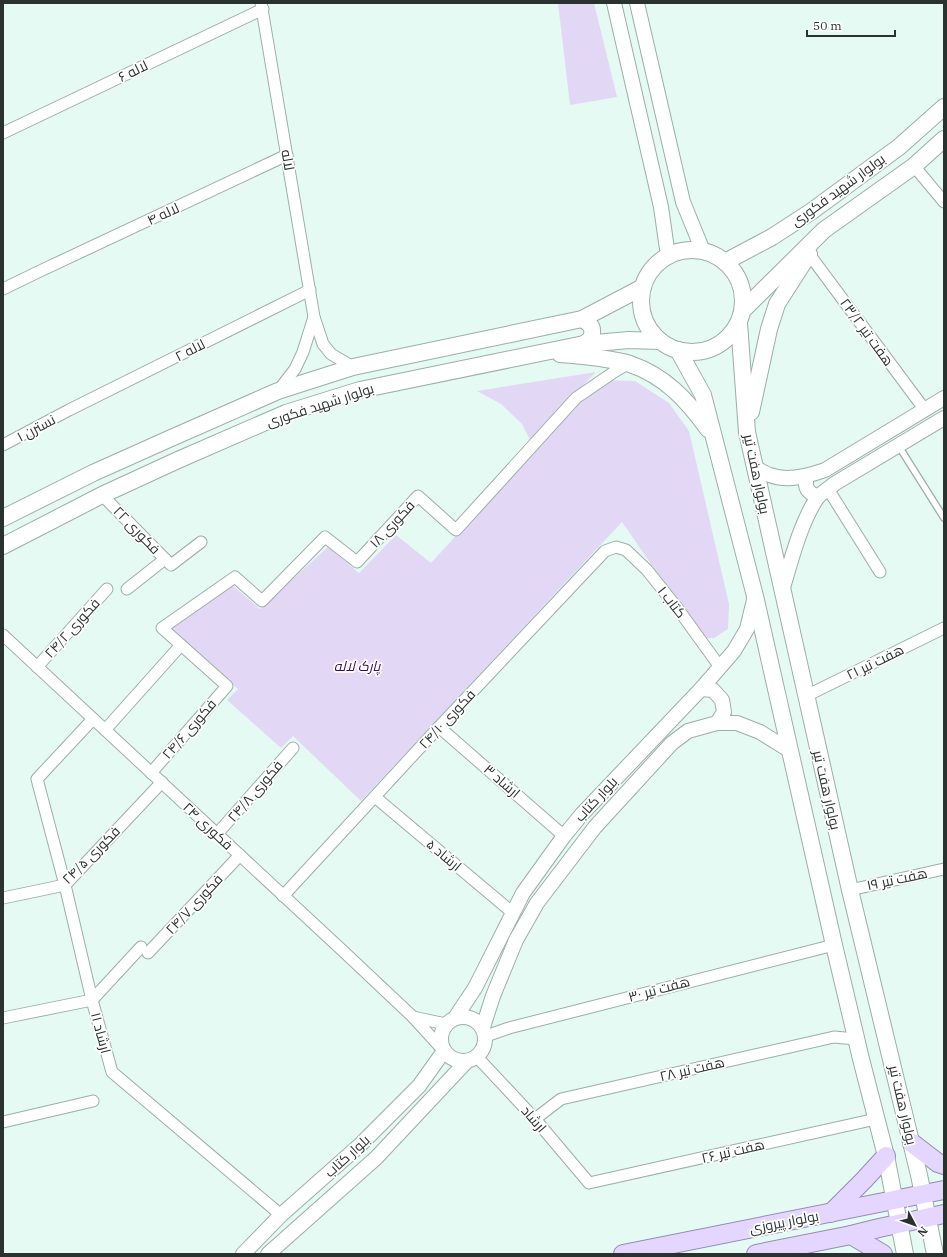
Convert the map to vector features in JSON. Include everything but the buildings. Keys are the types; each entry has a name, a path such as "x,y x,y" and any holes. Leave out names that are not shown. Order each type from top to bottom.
{"main road":[{"name":"بولوار شهید فکوری","path":"725,262 772,237 812,211 899,147 944,108"},
{"name":"بولوار شهید فکوری","path":"741,316 824,230 914,166 944,139"},
{"path":"747,432 769,330 777,304 824,230"},
{"path":"690,250 702,251 714,255 725,262 734,271 740,283 743,297 741,316 732,334 721,344 707,350 692,352 678,350 660,341 650,330 643,316 641,302 643,287 657,264 668,256 690,250"},
{"name":"بولوار شهید فکوری","path":"3,518 93,473 278,391 353,367 582,320 643,287"},
{"name":"بولوار هفت تیر","path":"741,316 747,432 850,890 912,1143 923,1194 936,1216 935,1254"},
{"path":"582,320 589,323 593,331 591,339 584,344"},
{"name":"بولوار شهید فکوری","path":"3,546 102,494 292,410 360,390 540,352 584,344 629,340 660,341"},
{"name":"بولوار هفت تیر","path":"678,350 703,395 755,596 834,945 886,1156 905,1254"},
{"path":"540,352 590,356 629,363 652,374 673,388 693,408 714,439"},
{"path":"912,1143 938,1163 944,1165"},
{"path":"830,1213 886,1156"},
{"name":"بولوار پیروزی","path":"623,1254 944,1190"},
{"name":"بولوار پیروزی","path":"756,1254 936,1216"},
{"path":"851,1235 883,1254"}],"street":[{"path":"614,3 661,207 668,256"},
{"path":"637,3 683,202 702,251"},
{"name":"لاله ۶","path":"3,133 262,6"},
{"name":"لاله","path":"262,6 314,317 323,344 331,354 353,367"},
{"path":"623,43 645,39"},
{"name":"لاله ۴","path":"3,290 38,272 287,155"},
{"path":"914,166 944,202"},
{"name":"هفت تیر ۲۳/۲","path":"809,254 925,410"},
{"name":"لاله ۲","path":"70,410 310,290"},
{"name":"لاله","path":"278,391 295,369 314,317"},
{"name":"فکوری ١٨","path":"181,645 162,628 234,577 262,600 325,537 357,562 418,496 456,530 576,398 629,363"},
{"path":"756,468 770,476 782,478 807,476 825,470 944,398"},
{"name":"نسترن ۱","path":"3,445 70,410"},
{"path":"782,591 796,544 806,521 823,493 834,484 944,418"},
{"path":"807,476 805,484 811,494 823,493"},
{"path":"823,493 880,572"},
{"name":"فکوری ۲۲","path":"102,494 168,562"},
{"path":"126,589 201,542"},
{"name":"کتاب ۱","path":"616,547 626,550 647,570 678,609 720,667"},
{"name":"فکوری ۲۴/۱۰","path":"283,896 439,727 605,551 616,547"},
{"name":"فکوری ۲۴/۲","path":"37,667 107,589"},
{"name":"بلوار کتاب","path":"451,1021 475,988 523,893 564,836 582,814 734,651 747,629 755,596"},
{"name":"هفت تیر ۲۱","path":"806,696 944,628"},
{"name":"فکوری ۲۴","path":"5,641 37,667 240,854 413,1017 444,1051"},
{"path":"105,730 181,645"},
{"name":"فکوری ۲۴/۶","path":"151,773 227,686 181,645"},
{"path":"701,688 713,690 722,700 724,712 717,723"},
{"name":"ارشاد ۱۱","path":"93,719 37,779 65,884 92,1000 112,1072 281,1215"},
{"name":"بلوار کتاب","path":"484,1032 493,996 516,940 537,903 595,827 672,743 688,731 717,723 737,723 760,732 789,750"},
{"name":"ارشاد ۳","path":"439,727 564,836"},
{"name":"فکوری ۲۴/۸","path":"217,834 293,748"},
{"name":"فکوری ۲۴/۵","path":"3,898 65,884 162,782"},
{"name":"ارشاد ۵","path":"375,796 513,913"},
{"name":"فکوری ۲۴/۷","path":"92,1000 240,854"},
{"name":"هفت تیر ۱۹","path":"850,890 944,869"},
{"name":"هفت تیر ۳۰","path":"484,1032 509,1028 834,945"},
{"path":"3,1018 92,1000"},
{"path":"413,1017 451,1021 466,1016 475,1020 484,1032 485,1044 482,1051 472,1059 458,1061 450,1057 444,1051 441,1042 441,1033 451,1021"},
{"name":"هفت تیر ۲۸","path":"535,1119 561,1099 834,1037 856,1039"},
{"name":"بلوار کتاب","path":"243,1254 281,1215 360,1145 419,1086 444,1051"},
{"name":"بلوار کتاب","path":"268,1254 376,1158 472,1059"},
{"name":"ارشاد","path":"472,1059 535,1119 589,1183"},
{"path":"3,1122 93,1101"},
{"name":"هفت تیر ۲۶","path":"589,1183 876,1120"}],"lane":[{"path":"898,445 944,518"}],"green space":[{"path":"558,3 594,3 617,97 570,105"},
{"path":"596,372 530,440 522,424 501,404 477,391"},
{"name":"پارک لاله","path":"608,380 635,381 669,403 689,431 729,604 728,629 714,638 702,638 622,522 361,801 293,736 281,748 227,700 238,689 170,629 231,584 260,609 328,547 359,573 396,535 431,563 579,401"}]}
